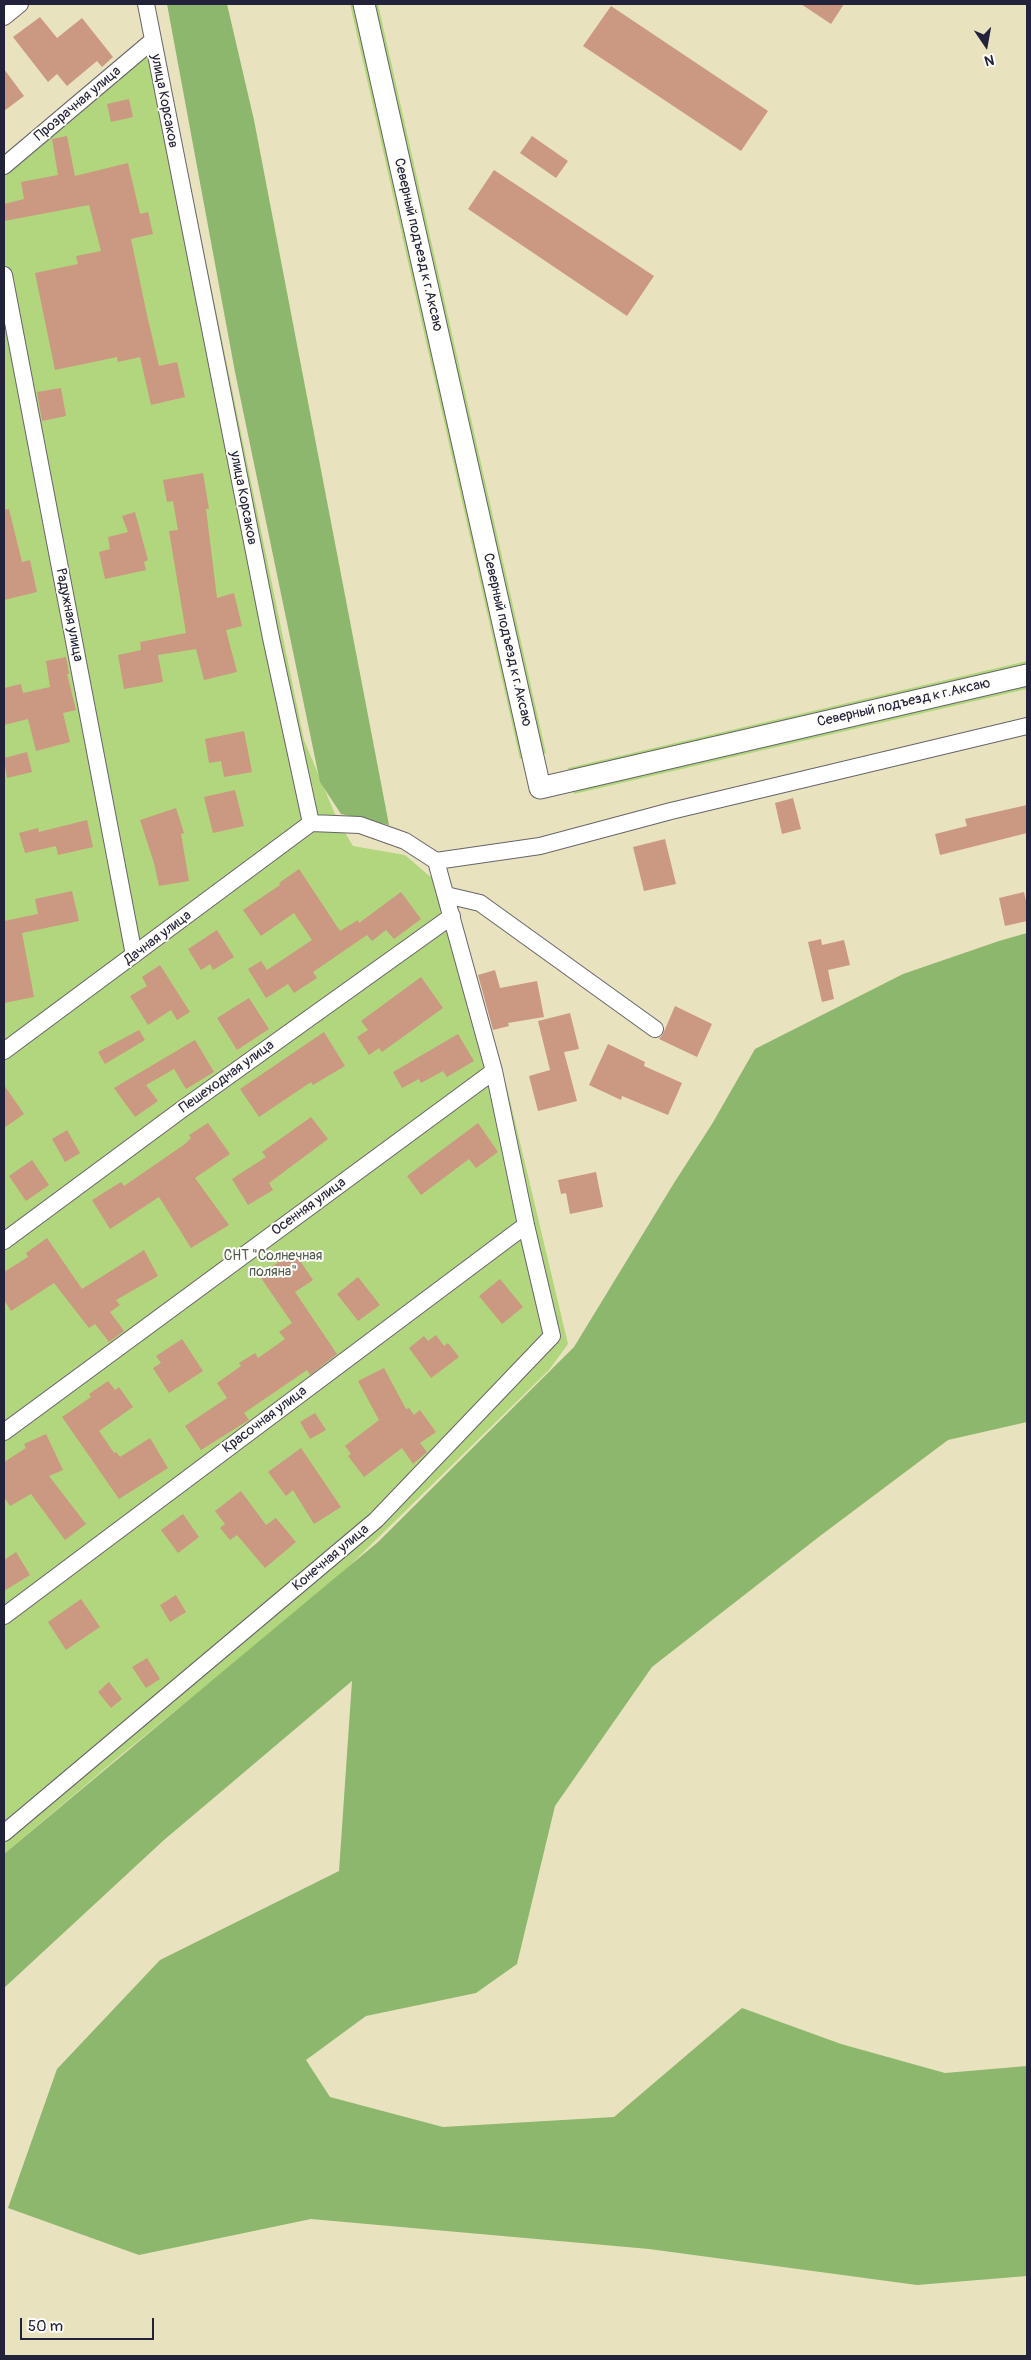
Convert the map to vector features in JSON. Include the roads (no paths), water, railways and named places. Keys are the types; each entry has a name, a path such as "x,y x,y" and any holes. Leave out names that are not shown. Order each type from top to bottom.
{"street":[{"path":"4,17 20,4"},
{"name":"улица Корсаков","path":"146,4 269,628 311,824"},
{"name":"Северный подъезд к г.Аксаю","path":"364,4 540,788 1027,675"},
{"name":"Прозрачная улица","path":"4,166 152,41"},
{"name":"Радужная улица","path":"4,275 134,955"},
{"path":"436,861 540,846 680,809 1027,726"},
{"path":"311,824 360,825 405,841 436,861 494,1071 526,1225"},
{"name":"Дачная улица","path":"4,1051 311,824"},
{"path":"446,895 480,903 655,1029"},
{"name":"Пешеходная улица","path":"4,1241 181,1110 452,916"},
{"name":"Осенняя улица","path":"4,1432 494,1071"},
{"name":"Красочная улица","path":"4,1616 526,1225"},
{"name":"Конечная улица","path":"4,1834 376,1520 552,1336 526,1225"}],"park label":[{"name":"СНТ \"Солнечная поляна\"","path":"273,1264"}]}
